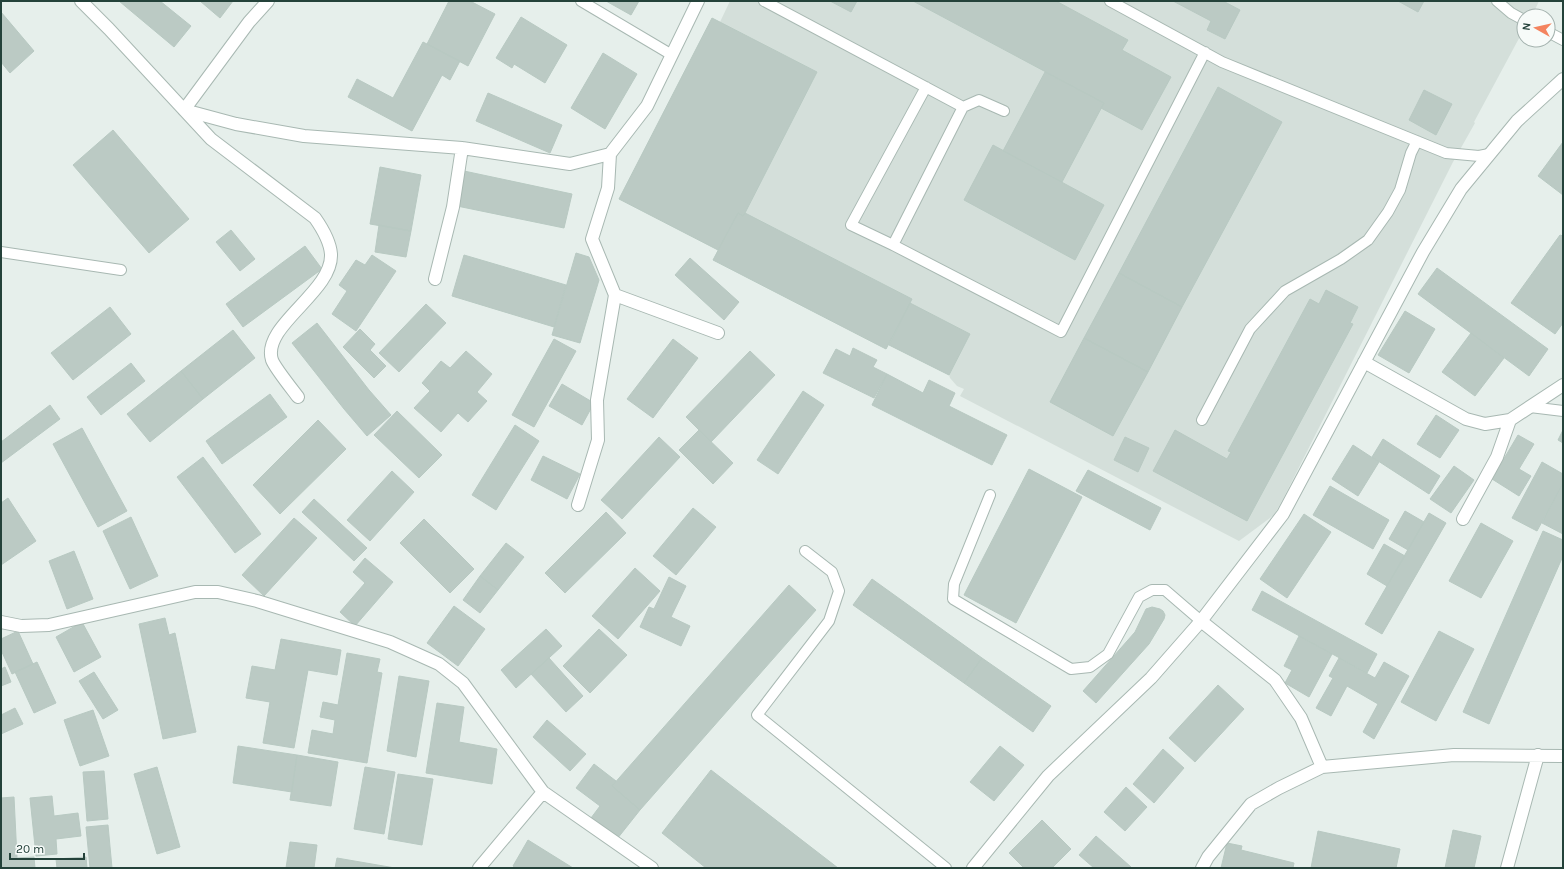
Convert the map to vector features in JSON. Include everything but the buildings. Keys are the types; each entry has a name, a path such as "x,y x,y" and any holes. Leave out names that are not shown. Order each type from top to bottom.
{"street":[{"path":"81,1 211,139 315,218 325,234 331,254 327,273 316,289 279,331 271,346 272,360 298,398"},
{"path":"184,110 249,22 268,1"},
{"path":"578,505 598,440 597,400 615,295 592,239 608,188 610,154 647,106 698,1"},
{"path":"973,868 1048,776 1151,678 1201,620 1283,514 1423,252 1461,189 1517,121 1563,79"},
{"path":"184,110 236,124 304,136 462,148 570,164 610,154"},
{"path":"435,279 453,207 462,148"},
{"path":"615,295 718,333"},
{"path":"1364,362 1466,419 1485,424 1510,420 1563,385"},
{"path":"1463,519 1497,457 1510,420"},
{"path":"1,622 20,626 49,625 195,592 218,592 257,601 390,642 438,664 463,683 543,792 652,868"},
{"path":"1201,620 1275,680 1301,718 1322,767"},
{"path":"1202,868 1208,857 1251,804 1279,788 1322,767 1454,755 1563,756"},
{"path":"1507,868 1538,755"},
{"path":"479,868 543,792"}],"lane":[{"path":"580,1 672,55"},
{"path":"764,1 963,107"},
{"path":"1110,1 1222,62 1446,153 1479,156 1489,154"},
{"path":"1497,1 1516,16"},
{"path":"926,87 851,225 1061,332 1205,52"},
{"path":"894,246 963,107 979,100 1004,111"},
{"path":"1202,420 1250,329 1285,291 1341,259 1368,240 1388,212 1400,190 1411,153 1417,141"},
{"path":"1,252 121,270"},
{"path":"1530,407 1563,411"},
{"path":"990,495 954,584 953,599 1071,669 1090,667 1108,654 1139,597 1152,590 1165,590 1201,620"},
{"path":"805,551 832,572 839,591 830,621 757,715 946,868"}],"shaded area":[{"path":"730,1 1539,1 1536,8 1516,8 1516,44 1453,162 1283,499 1274,515 1239,541 960,396 964,389 957,386 949,375 889,345 886,349 713,260 718,250 619,199 712,18 720,22"}]}
